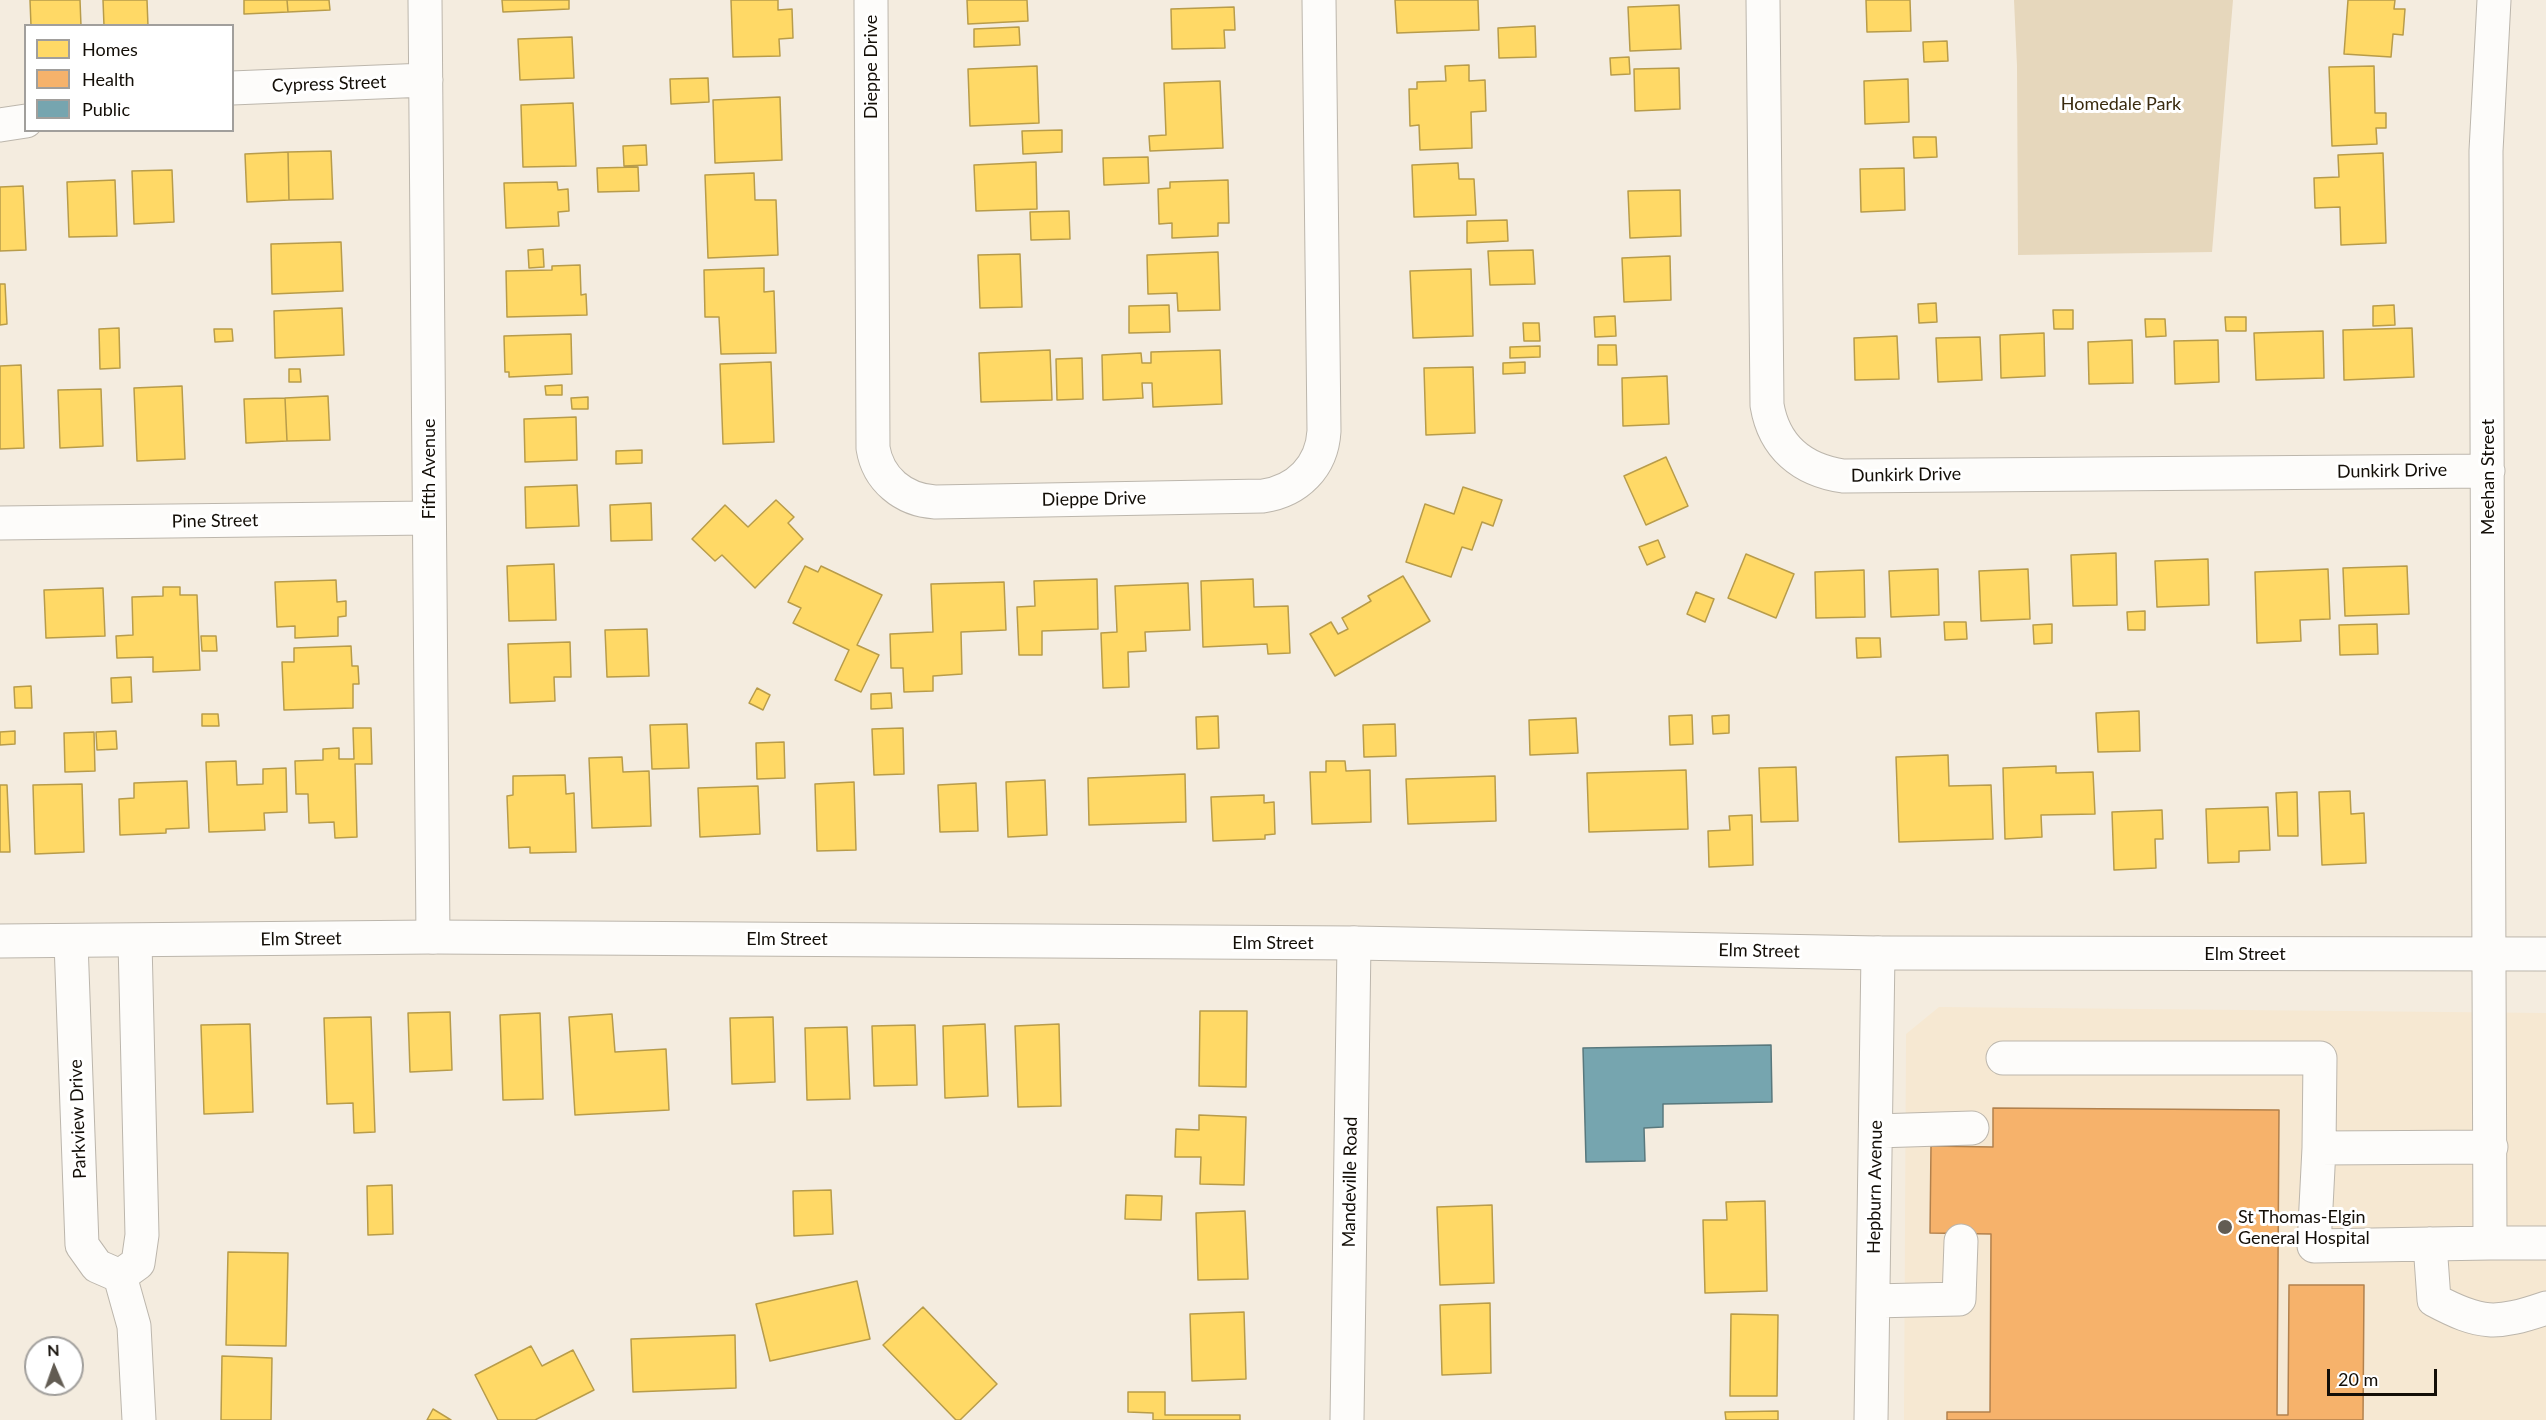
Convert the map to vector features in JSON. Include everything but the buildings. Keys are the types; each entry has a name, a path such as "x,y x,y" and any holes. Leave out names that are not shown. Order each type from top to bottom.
{"street":[{"name":"Fifth Avenue","path":"425,0 433,937"},
{"name":"Dieppe Drive","path":"871,0 873,448 877,464 890,483 908,495 935,502 1263,496 1284,491 1298,483 1310,472 1320,453 1324,431 1319,0"},
{"name":"Dunkirk Drive","path":"1763,0 1767,405 1774,431 1785,448 1800,461 1817,470 1843,476 2488,471"},
{"name":"Meehan Street","path":"2490,1243 2486,151 2494,0"},
{"name":"Cypress Street","path":"234,88 426,80"},
{"path":"0,125 24,121"},
{"name":"Pine Street","path":"0,524 429,518"},
{"name":"Elm Street","path":"0,942 433,937 1354,943 1878,953 2546,954"},
{"name":"Parkview Drive","path":"71,942 82,1245 97,1266 120,1276"},
{"path":"135,942 142,1235 138,1263 120,1276 134,1326 139,1420"},
{"name":"Mandeville Road","path":"1347,1420 1354,943"},
{"name":"Hepburn Avenue","path":"1872,1420 1878,953"},
{"path":"2003,1058 2320,1058 2319,1148 2314,1246 2546,1243"},
{"path":"1876,1131 1972,1128"},
{"path":"2319,1148 2491,1147"},
{"path":"1873,1301 1959,1299 1961,1241"},
{"path":"2430,1244 2434,1300 2465,1317 2507,1322 2546,1308"}],"shaded area":[{"name":"St Thomas-Elgin General Hospital","path":"1939,1007 2546,1013 2546,1420 1904,1420 1906,1034"}],"green space":[{"name":"Homedale Park","path":"2014,0 2233,0 2212,252 2018,255 2017,66"}],"place":[{"name":"St Thomas-Elgin General Hospital","path":"2225,1227"}]}
